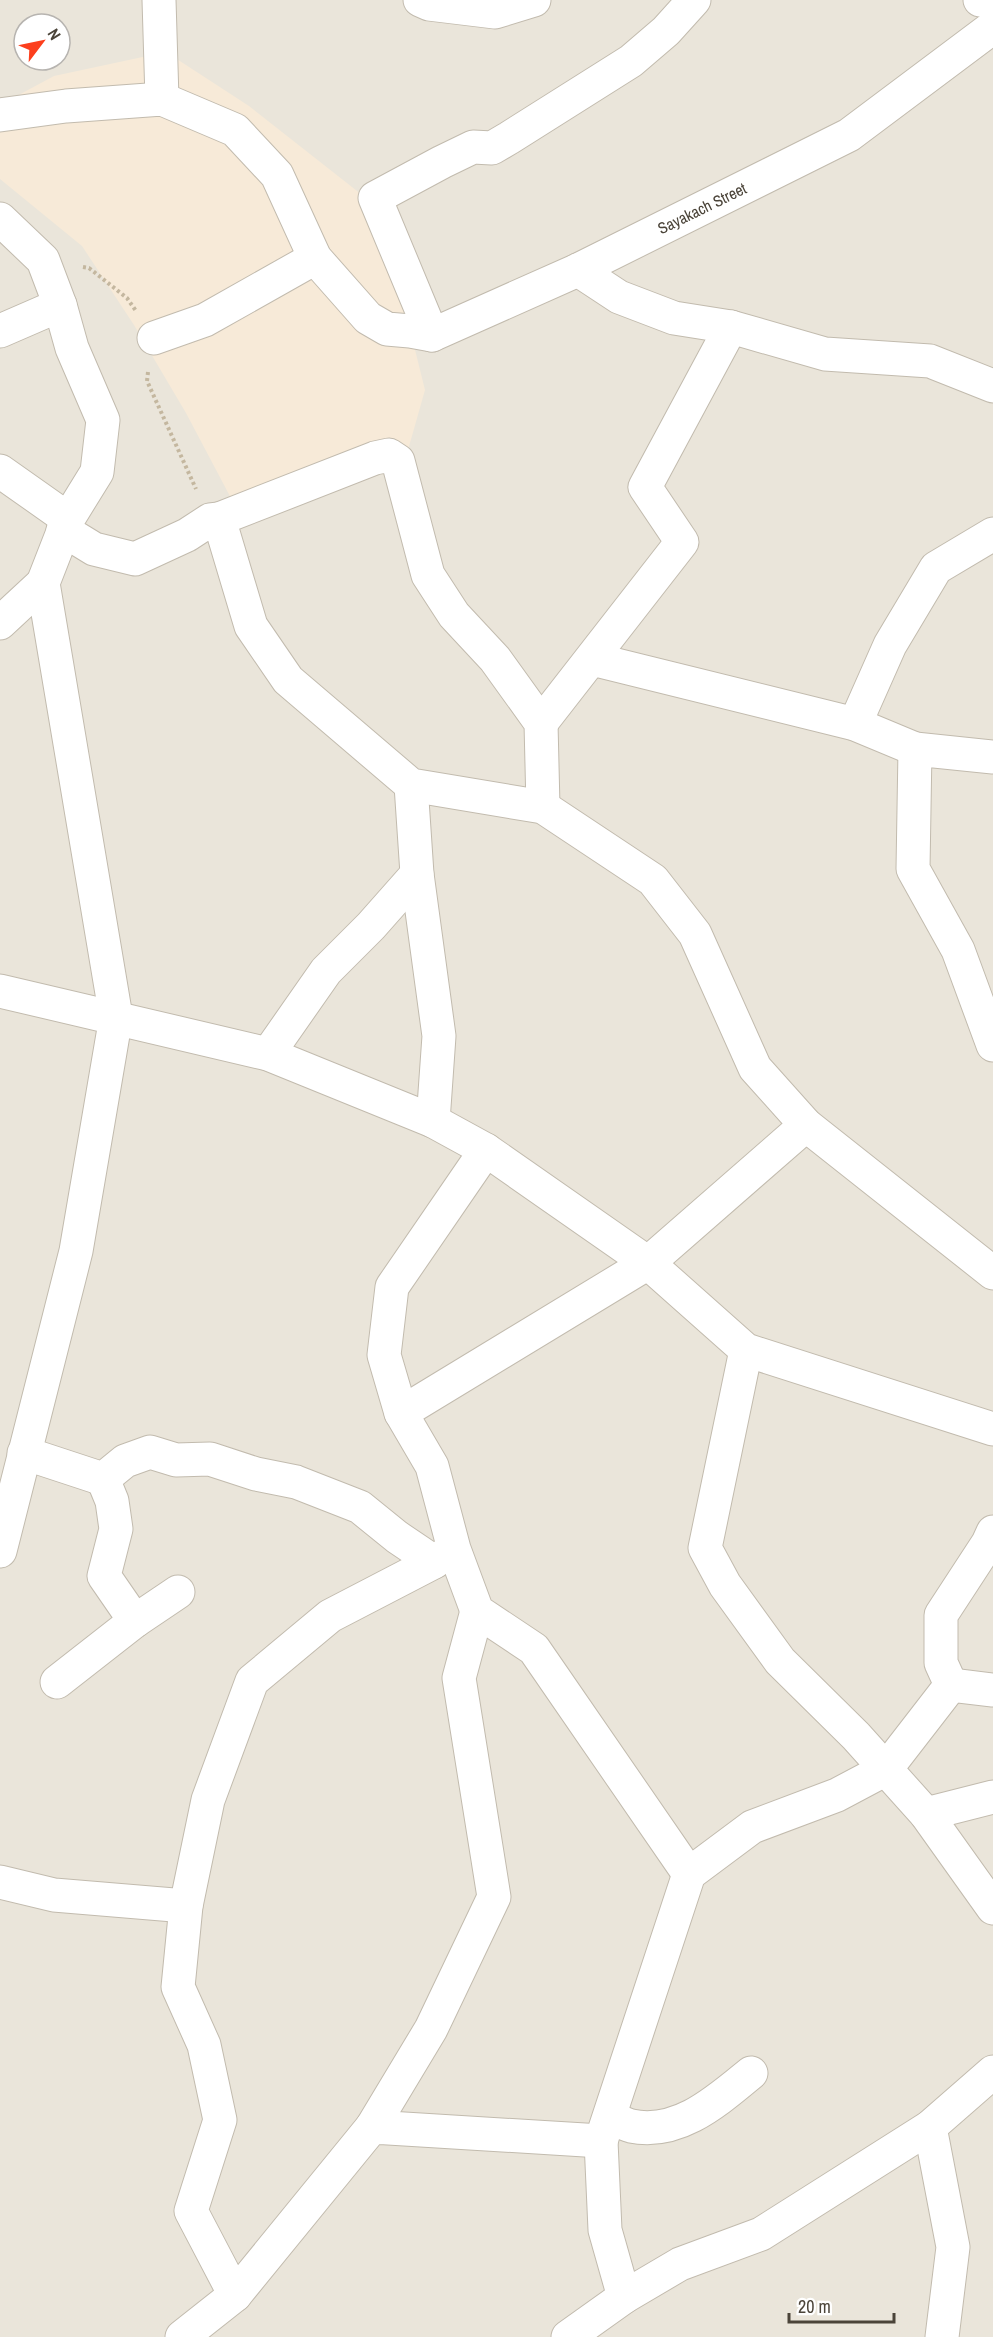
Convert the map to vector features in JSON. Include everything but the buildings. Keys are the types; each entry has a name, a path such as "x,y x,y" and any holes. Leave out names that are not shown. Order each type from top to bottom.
{"street":[{"path":"159,0 162,99"},
{"path":"420,0 429,4 495,12 534,0"},
{"path":"432,335 375,198 473,147 492,148 509,138 631,61 666,31 694,0"},
{"path":"980,0 993,2"},
{"name":"Sayakach Street","path":"432,335 578,270 849,135 993,27"},
{"path":"0,115 66,106 162,99 235,130 277,175 315,258 368,318 387,329 410,330 432,335"},
{"path":"0,219 43,260 60,305 72,348 104,420 97,472 66,525 43,583 0,623"},
{"path":"154,338 206,320 315,258"},
{"path":"578,270 619,297 674,318 731,327 825,354 930,361 993,386"},
{"path":"0,331 60,305"},
{"path":"541,723 682,542 645,487 731,327"},
{"path":"0,471 94,549 135,559 187,535 210,520 219,519 375,458 388,455 398,461 428,575 454,615 495,659 541,723 543,807"},
{"path":"219,519 251,626 288,680 411,784 543,807 653,880 695,934 755,1068 806,1125 993,1273"},
{"path":"855,724 890,645 936,568 993,534"},
{"path":"0,1551 76,1251 116,1017 43,583"},
{"path":"592,659 855,724 915,750 993,757"},
{"path":"915,750 913,869 958,950 993,1045"},
{"path":"411,784 417,874 439,1036 433,1121"},
{"path":"268,1054 326,972 417,874"},
{"path":"0,991 268,1054 433,1121 486,1150 648,1263 746,1350 993,1429"},
{"path":"401,1413 648,1263 806,1125"},
{"path":"486,1150 392,1287 384,1355 401,1413 432,1466 444,1555 477,1611 534,1648 689,1874"},
{"path":"746,1350 705,1548 725,1585 780,1660 886,1769 926,1814 993,1908"},
{"path":"103,1479 125,1461 150,1452 176,1460 210,1459 256,1474 296,1482 360,1507 397,1537 444,1555"},
{"path":"24,1453 103,1479 112,1501 116,1529 104,1576 135,1621"},
{"path":"951,1684 941,1663 941,1615 993,1532"},
{"path":"235,2295 191,2211 220,2120 204,2045 178,1987 186,1906 208,1800 252,1681 330,1616 444,1555"},
{"path":"57,1682 135,1621 178,1592"},
{"path":"182,2337 235,2295 372,2127 431,2029 494,1897 459,1678 477,1611"},
{"path":"624,2297 605,2230 606,2129 689,1874 752,1827 837,1795 886,1769 951,1684"},
{"path":"951,1684 993,1690"},
{"path":"926,1814 993,1797"},
{"path":"0,1882 54,1895 186,1906"},
{"path":"568,2337 624,2297 680,2264 761,2234 930,2127 993,2072"},
{"path":"372,2127 606,2129 632,2126 656,2127 688,2120 716,2102 751,2073"},
{"path":"930,2127 952,2247 942,2337"}],"shaded area":[{"path":"0,0 993,0 993,2337 0,2337"},
{"path":"166,52 249,106 380,209 425,390 408,450 242,519 186,413 134,325 82,246 0,179 0,105 54,76"}]}
